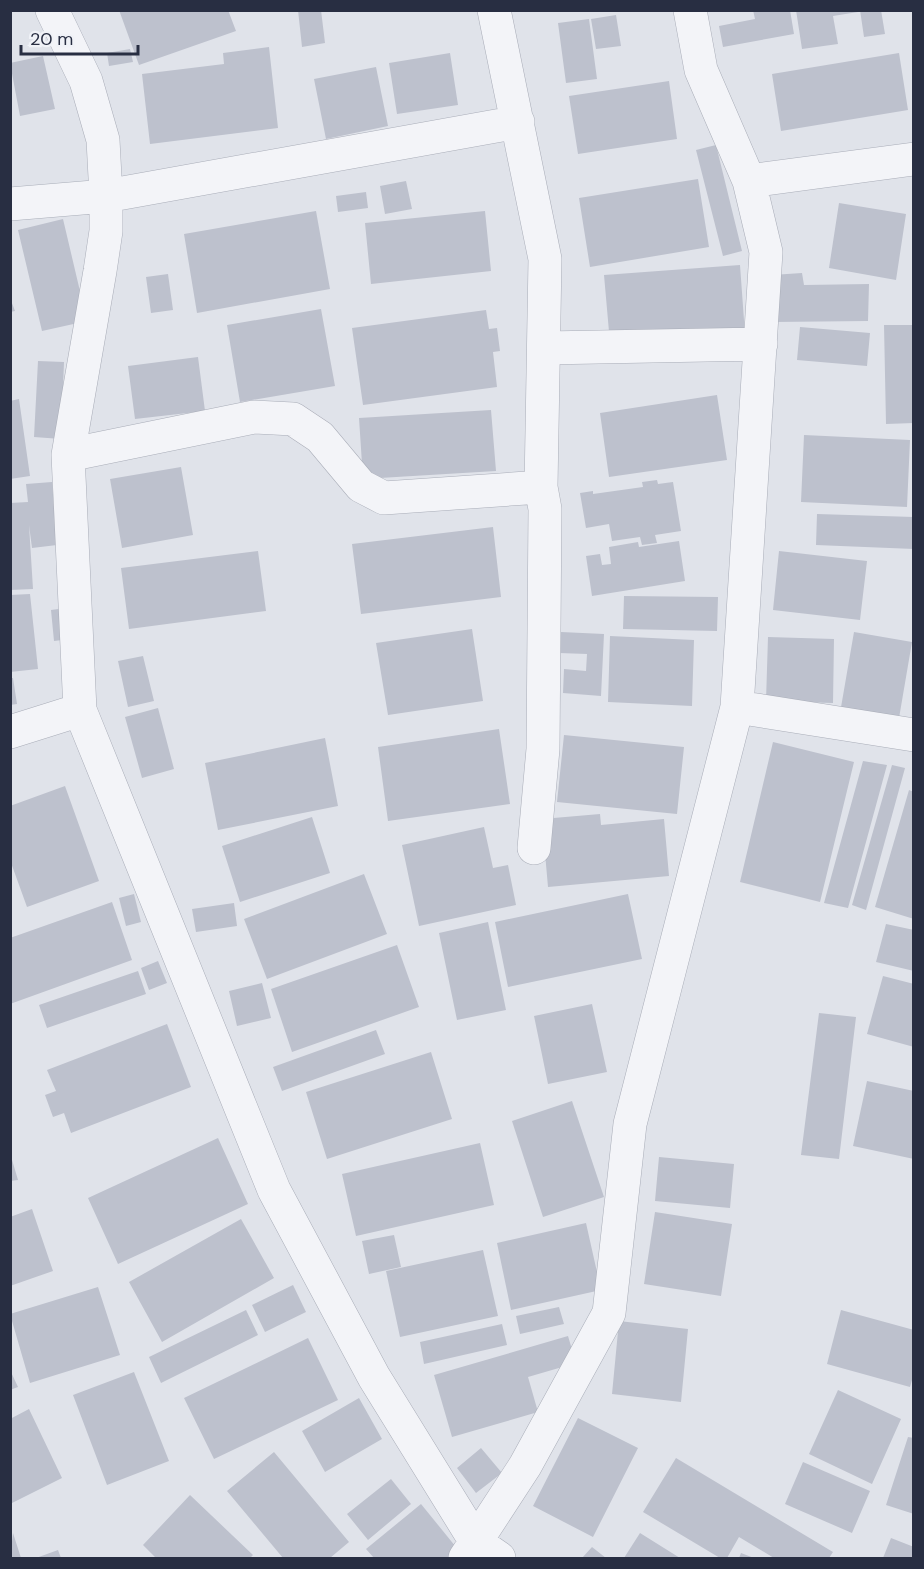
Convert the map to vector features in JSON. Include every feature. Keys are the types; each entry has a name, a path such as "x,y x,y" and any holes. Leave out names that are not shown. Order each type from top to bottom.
{"street":[{"path":"52,10 86,81 103,140 106,196 102,261 68,455 80,710 274,1190 374,1377 480,1553"},
{"path":"494,10 545,259 541,487 545,509 543,748 534,848"},
{"path":"480,1553 609,1313 630,1124 737,706 766,252 749,181 701,70 690,10"},
{"path":"10,204 106,196 518,122"},
{"path":"749,181 914,159"},
{"path":"545,348 761,344"},
{"path":"68,455 254,417 293,419 320,436 361,486 384,498 541,487"},
{"path":"737,706 914,735"},
{"path":"10,732 80,710"}],"building":[{"path":"119,10 228,10 236,31 139,65"},
{"path":"298,10 321,10 325,43 302,47"},
{"path":"753,10 790,10 794,34 723,47 719,26 755,19"},
{"path":"796,10 858,10 858,12 833,16 838,44 802,49"},
{"path":"860,10 881,10 885,34 864,37"},
{"path":"616,15 621,46 596,49 591,19"},
{"path":"589,19 597,79 566,83 558,23"},
{"path":"269,47 278,128 150,144 142,74 224,64 223,53"},
{"path":"130,49 133,62 109,66 107,53"},
{"path":"450,53 458,105 397,114 389,63"},
{"path":"899,53 908,110 781,131 772,74"},
{"path":"43,56 55,109 20,116 10,63"},
{"path":"376,67 388,126 326,139 314,79"},
{"path":"669,81 677,139 578,154 569,96"},
{"path":"716,145 742,251 723,256 696,150"},
{"path":"698,179 709,247 590,267 579,198"},
{"path":"406,181 412,209 385,214 380,186"},
{"path":"366,192 368,208 338,212 336,196"},
{"path":"839,203 906,214 896,280 829,268"},
{"path":"316,211 330,289 197,313 184,234"},
{"path":"485,211 491,271 371,284 365,223"},
{"path":"63,219 87,321 42,331 18,230"},
{"path":"740,265 745,334 610,343 604,275"},
{"path":"802,273 804,285 869,284 868,321 773,322 772,275"},
{"path":"168,274 173,310 151,313 146,277"},
{"path":"10,298 15,311 10,312"},
{"path":"321,309 335,386 240,402 227,325"},
{"path":"486,310 489,329 497,328 500,351 493,352 497,387 363,405 352,328"},
{"path":"884,325 914,325 914,423 886,424"},
{"path":"800,327 870,333 867,366 797,360"},
{"path":"198,357 205,411 135,419 128,366"},
{"path":"38,361 64,362 61,439 34,437"},
{"path":"717,395 727,460 609,477 600,413"},
{"path":"19,399 30,476 10,479 10,401"},
{"path":"491,410 496,471 363,479 359,418"},
{"path":"804,435 910,440 907,507 801,502"},
{"path":"181,467 193,535 122,548 110,479"},
{"path":"657,480 658,484 673,482 681,531 655,535 657,543 642,545 640,537 612,541 609,524 586,528 580,493 593,491 593,494 643,487 642,482"},
{"path":"52,482 57,545 32,548 29,525 33,589 10,590 10,503 28,502 26,484"},
{"path":"817,514 914,517 914,549 816,545"},
{"path":"493,527 501,597 361,614 352,544"},
{"path":"679,541 685,581 592,596 586,556 600,554 602,565 611,564 609,547 638,542 639,547"},
{"path":"258,551 266,611 129,629 121,568"},
{"path":"779,551 867,561 860,620 773,610"},
{"path":"30,594 38,669 10,672 10,595"},
{"path":"624,596 718,597 717,631 623,629"},
{"path":"66,608 70,639 54,641 51,610"},
{"path":"472,629 483,701 388,715 376,643"},
{"path":"561,632 604,634 601,696 563,693 564,669 586,671 587,654 559,653"},
{"path":"854,632 912,642 898,724 840,713"},
{"path":"610,636 694,640 692,706 608,702"},
{"path":"768,637 834,639 833,703 766,701"},
{"path":"143,656 154,701 128,707 118,661"},
{"path":"10,678 13,678 17,704 10,705"},
{"path":"158,708 174,769 142,778 125,717"},
{"path":"499,729 510,804 388,821 378,747"},
{"path":"564,735 684,747 677,814 557,802"},
{"path":"325,738 338,806 218,830 205,763"},
{"path":"773,742 854,762 820,902 740,882"},
{"path":"863,761 887,765 848,908 824,903"},
{"path":"892,765 905,768 866,910 852,905"},
{"path":"65,786 99,881 27,907 10,860 10,806"},
{"path":"909,790 914,792 914,919 875,907"},
{"path":"600,814 601,825 664,819 669,876 548,887 542,819"},
{"path":"312,817 330,873 240,902 222,846"},
{"path":"484,827 493,868 508,865 516,905 419,926 402,845"},
{"path":"364,874 387,934 267,979 244,919"},
{"path":"134,894 141,922 126,926 119,898"},
{"path":"628,894 642,959 508,987 495,922"},
{"path":"112,902 132,960 10,1004 10,938"},
{"path":"234,903 237,926 196,932 192,909"},
{"path":"488,922 506,1010 457,1020 439,933"},
{"path":"886,924 914,930 914,971 876,962"},
{"path":"397,945 419,1007 292,1052 271,989"},
{"path":"158,961 167,983 149,990 141,968"},
{"path":"138,971 146,994 47,1028 39,1005"},
{"path":"883,976 914,984 914,1047 867,1034"},
{"path":"262,983 271,1018 237,1026 229,991"},
{"path":"592,1004 607,1072 548,1084 534,1016"},
{"path":"819,1013 856,1017 839,1159 801,1155"},
{"path":"167,1024 191,1087 71,1133 64,1113 53,1117 45,1095 56,1091 47,1070"},
{"path":"376,1030 385,1054 282,1091 273,1067"},
{"path":"431,1052 452,1119 327,1159 306,1092"},
{"path":"867,1081 914,1091 914,1159 853,1146"},
{"path":"572,1101 604,1197 543,1217 512,1121"},
{"path":"218,1138 248,1204 118,1264 88,1198"},
{"path":"480,1143 494,1205 356,1236 342,1174"},
{"path":"10,1153 18,1180 10,1181"},
{"path":"659,1157 734,1164 730,1208 655,1201"},
{"path":"32,1209 53,1271 10,1286 10,1217"},
{"path":"655,1212 732,1224 721,1296 644,1284"},
{"path":"241,1219 274,1278 162,1342 129,1282"},
{"path":"586,1223 601,1290 511,1310 497,1243"},
{"path":"394,1235 401,1267 369,1274 362,1241"},
{"path":"483,1250 498,1316 400,1337 386,1271"},
{"path":"293,1285 306,1312 265,1332 252,1305"},
{"path":"98,1287 120,1355 30,1383 10,1314"},
{"path":"559,1307 564,1324 520,1334 516,1316"},
{"path":"246,1310 258,1335 161,1383 149,1357"},
{"path":"841,1310 914,1330 914,1373 910,1387 827,1364"},
{"path":"619,1321 688,1329 681,1402 612,1394"},
{"path":"502,1324 507,1345 424,1364 420,1342"},
{"path":"568,1336 576,1363 528,1377 538,1412 452,1437 434,1375"},
{"path":"308,1338 338,1400 214,1459 184,1398"},
{"path":"10,1370 18,1387 10,1390"},
{"path":"134,1372 169,1461 107,1485 73,1395"},
{"path":"838,1390 901,1419 872,1484 809,1454"},
{"path":"359,1398 382,1439 325,1472 302,1431"},
{"path":"29,1409 62,1478 10,1504 10,1419"},
{"path":"578,1418 638,1448 593,1537 533,1506"},
{"path":"908,1437 914,1438 914,1514 886,1505"},
{"path":"481,1448 502,1473 476,1493 457,1468"},
{"path":"274,1452 349,1542 330,1558 283,1558 227,1491"},
{"path":"676,1458 833,1552 829,1558 774,1558 739,1537 727,1558 720,1558 643,1512"},
{"path":"803,1462 870,1491 852,1533 785,1504"},
{"path":"391,1479 411,1504 368,1540 347,1514"},
{"path":"190,1495 253,1555 250,1558 156,1558 143,1545"},
{"path":"421,1504 460,1552 453,1558 374,1558 366,1549"},
{"path":"13,1533 21,1558 10,1558"},
{"path":"640,1533 680,1558 624,1558"},
{"path":"891,1538 914,1547 914,1558 883,1558"},
{"path":"592,1547 606,1558 582,1558"},
{"path":"58,1550 61,1558 36,1558"},
{"path":"741,1553 754,1558 739,1558"}]}
